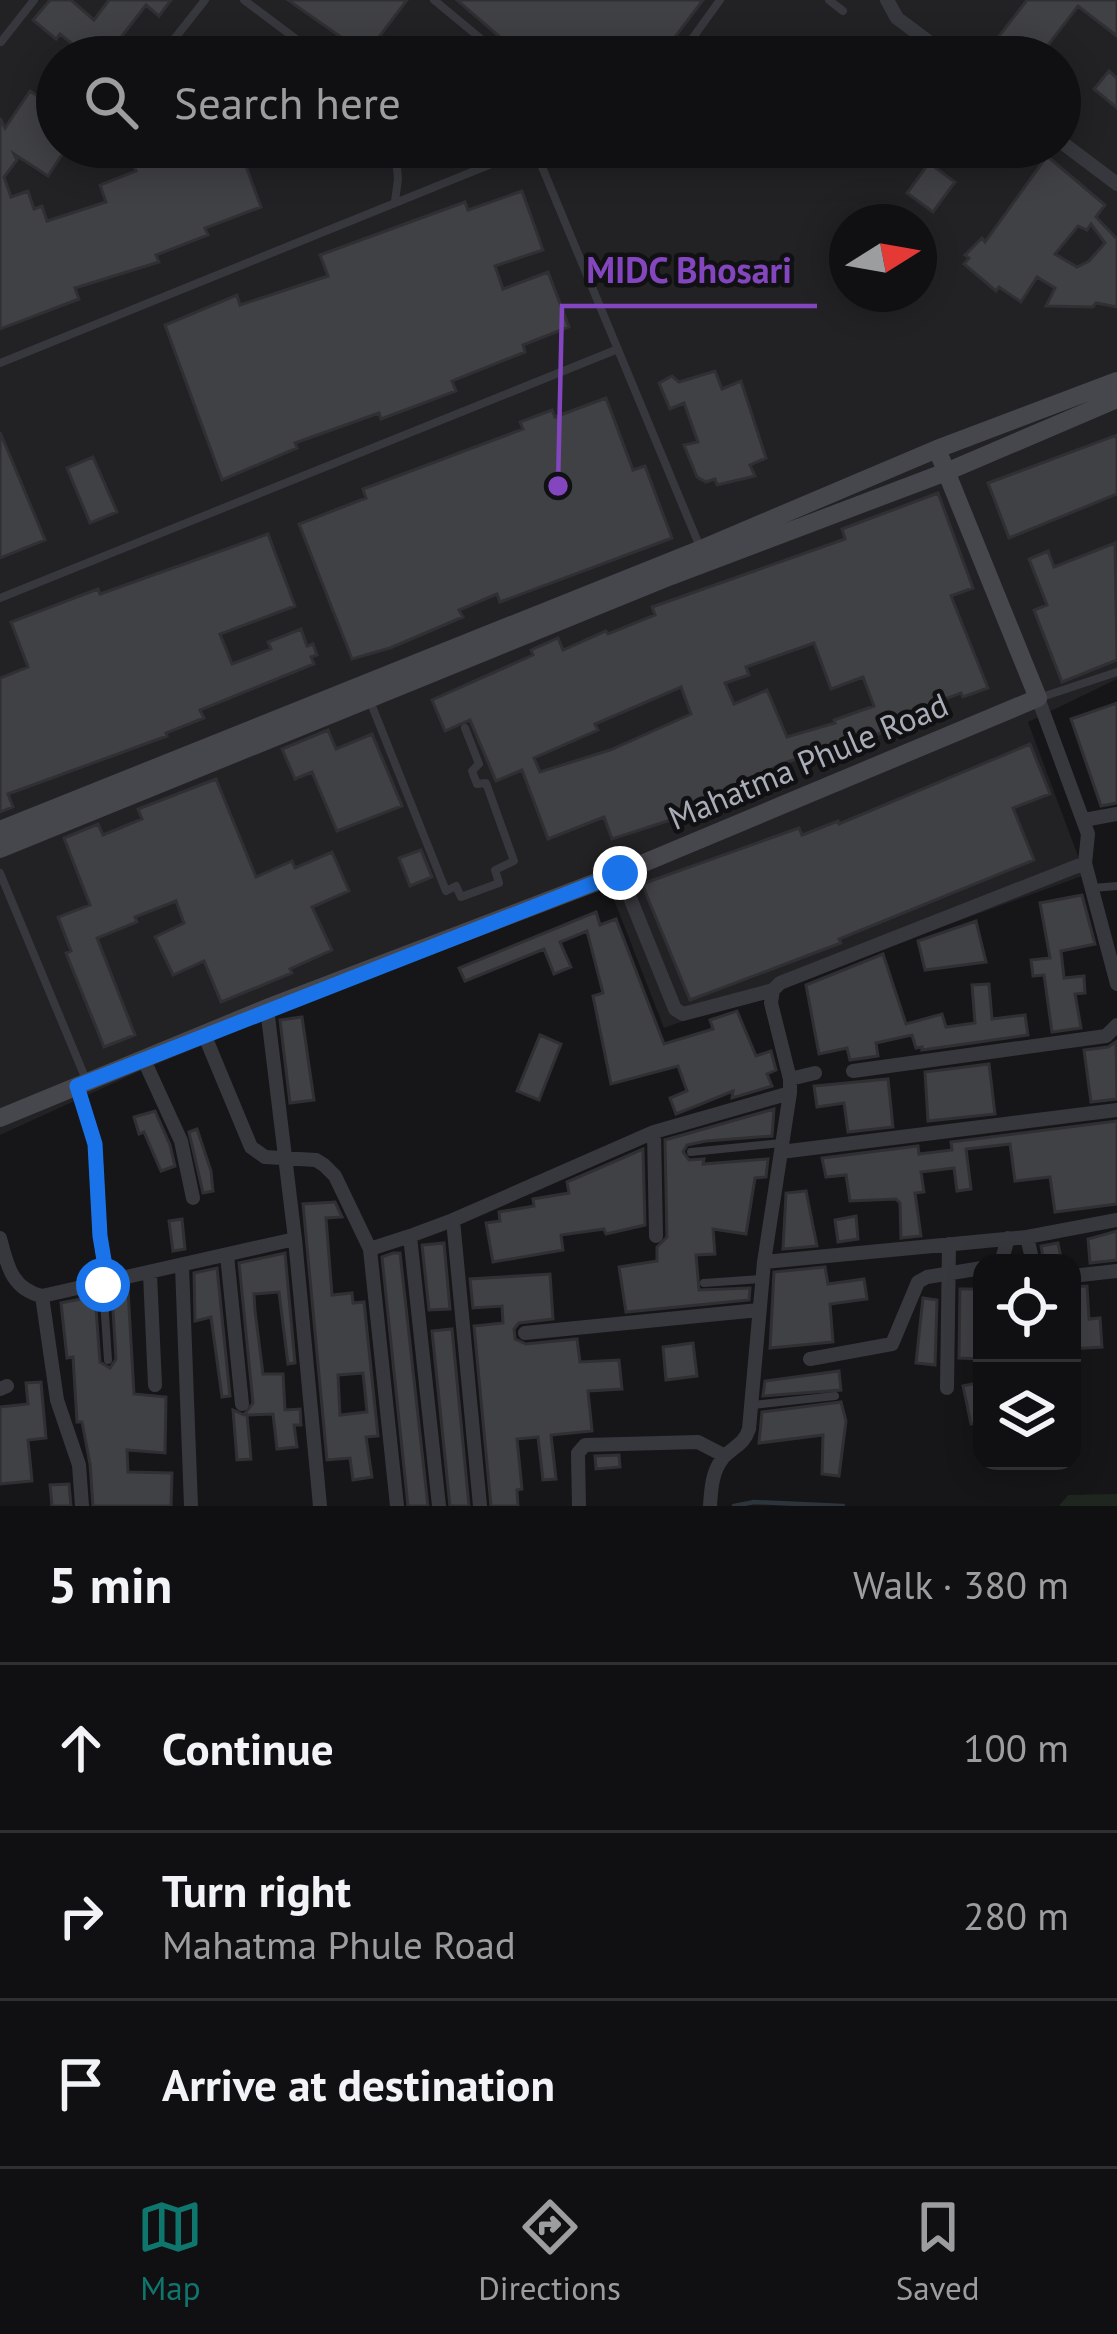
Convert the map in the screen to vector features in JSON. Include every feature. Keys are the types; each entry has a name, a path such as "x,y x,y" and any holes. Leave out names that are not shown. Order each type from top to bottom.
{"street":[{"path":"887,0 897,18 921,36"},
{"path":"1081,157 1117,184"},
{"path":"0,849 219,751 937,449 1117,381"},
{"path":"0,830 370,700 671,576 946,472 1117,399"},
{"path":"937,449 1084,820 1088,833 1085,863 1117,984"},
{"name":"Mahatma Phule Road","path":"0,1118 267,1008 620,873 1037,698"},
{"path":"1084,820 1117,814"},
{"path":"710,1506 716,1469 724,1456 745,1442 752,1405 764,1270 790,1086 771,1003 773,990 780,982 1085,863"},
{"path":"620,873 675,1009 694,1013 773,990"},
{"path":"267,1008 287,1157 320,1506"},
{"path":"853,1071 1106,1036 1117,1025"},
{"path":"204,1034 250,1147 266,1157 316,1160 335,1176 370,1249 397,1506"},
{"path":"143,1058 181,1141 194,1198"},
{"path":"370,1249 453,1220 654,1132 790,1086 815,1073"},
{"path":"82,1084 95,1144 105,1284"},
{"path":"782,1148 1117,1110"},
{"path":"654,1132 656,1236"},
{"path":"453,1220 480,1506"},
{"path":"764,1270 1027,1237 1117,1220"},
{"path":"410,1236 440,1506"},
{"path":"1027,1237 1031,1254"},
{"path":"0,1238 9,1272 21,1287 42,1296 295,1239"},
{"path":"1004,1254 1008,1238"},
{"path":"947,1388 949,1244"},
{"path":"227,1255 242,1404"},
{"path":"182,1266 191,1506"},
{"path":"810,1359 892,1344 918,1282 973,1270"},
{"path":"1081,1275 1117,1271"},
{"path":"149,1274 155,1385"},
{"path":"42,1296 57,1400 79,1465 82,1506"},
{"path":"526,1333 760,1310"},
{"path":"579,1506 578,1453 585,1445 698,1442 724,1456"}],"lane":[{"path":"1,42 34,0"},
{"path":"177,36 205,0"},
{"path":"244,0 292,36"},
{"path":"434,0 478,36"},
{"path":"694,36 720,0"},
{"path":"829,0 843,11"},
{"path":"394,202 397,168"},
{"path":"0,363 478,168"},
{"path":"543,168 700,549"},
{"path":"0,598 618,349"},
{"path":"1037,698 1117,672"},
{"path":"370,700 446,891 456,886 461,897 499,883 495,870 514,861 486,783 477,784 472,771 479,764 465,728"},
{"path":"0,874 82,1084"},
{"path":"1092,888 1117,886"},
{"path":"691,1152 782,1148"},
{"path":"704,1283 764,1270"},
{"path":"105,1284 108,1360"},
{"path":"752,1405 835,1396"}],"shaded area":[{"path":"0,0 1117,0 1117,679 1028,722 1085,875 664,1028 606,879 138,1072 0,1135"},
{"path":"1117,1494 1117,1506 1059,1506 1068,1495"}],"building":[{"path":"50,0 71,0 94,20 109,0 171,0 159,16 146,5 122,36 52,36 33,20"},
{"path":"288,0 407,0 380,36 340,36"},
{"path":"457,0 703,0 676,36 499,36"},
{"path":"1027,0 1117,0 1117,36 1078,6 1055,36 999,36"},
{"path":"1109,71 1117,78 1117,108 1094,89"},
{"path":"30,91 36,95 36,168 53,168 48,176 14,154 17,160 4,177 11,197 28,191 34,209 42,206 47,221 106,202 100,185 134,168 247,168 261,207 205,228 208,235 156,255 159,262 75,288 79,299 0,329 0,118 5,128"},
{"path":"925,168 936,168 955,182 937,207 922,204 907,193"},
{"path":"1038,168 1061,168 1105,205 1096,217 1117,239 1117,307 1096,303 1093,307 1046,306 1055,288 1037,277 1021,302 999,287 996,291 964,264 969,258 965,255 982,238 985,242","holes":["1091,224 1105,243 1077,267 1055,254 1078,226 1087,230"]},
{"path":"522,191 543,250 495,266 503,289 548,272 569,327 523,345 525,352 452,381 456,391 295,443 297,448 222,480 165,325 237,295 240,305 328,276 320,255 465,202 468,210"},
{"path":"715,371 722,389 741,381 766,458 750,465 755,476 717,485 715,479 706,482 697,477 684,445 698,442 684,403 670,409 659,383 672,376 679,382"},
{"path":"606,398 633,470 645,466 672,538 500,602 497,594 459,610 463,617 352,659 299,524 366,498 363,489 523,429 520,422 552,410 555,417"},
{"path":"0,432 45,540 0,558"},
{"path":"1117,435 1117,494 1009,538 988,483"},
{"path":"93,457 117,512 90,523 67,468"},
{"path":"938,493 973,588 951,596 988,688 909,712 912,722 867,738 870,746 846,754 843,746 790,761 677,810 680,817 612,839 604,817 548,839 522,770 496,781 470,720 445,731 432,700 533,655 531,650 558,638 563,650 655,615 652,607 845,539 842,529","holes":["814,643 831,689 863,677 874,706 787,737 767,690 734,704 725,683 749,675 746,667","681,687 691,714 610,750 540,772 534,758 598,730 595,724"]},
{"path":"268,534 295,606 220,634 232,664 271,649 268,642 301,629 307,646 313,644 314,664 200,710 204,718 167,736 8,794 13,807 0,812 0,678 28,667 11,622"},
{"path":"1115,543 1117,660 1062,682 1034,610 1047,605 1029,559 1048,551 1054,567"},
{"path":"1117,703 1117,803 1101,806 1071,719"},
{"path":"328,730 336,749 372,734 402,806 337,831 312,772 295,779 282,749"},
{"path":"1030,744 1050,794 1013,808 1034,860 839,939 841,943 690,1000 642,884 799,828 802,835 839,824"},
{"path":"216,779 256,877 292,861 295,868 332,852 349,891 312,907 332,950 290,969 292,973 221,1002 204,961 173,975 155,937 184,923 176,901 135,917 137,922 97,938 135,1035 104,1047 66,953 71,951 58,917 90,905 64,838 98,824 103,835 142,819 138,809"},
{"path":"421,850 432,877 410,886 399,858"},
{"path":"1082,895 1095,944 1061,951 1064,978 1084,976 1085,993 1075,994 1081,1028 1052,1032 1044,975 1033,976 1031,960 1050,958 1040,903"},
{"path":"596,912 600,925 616,919 664,1044 713,1029 710,1020 737,1011 756,1056 771,1051 776,1070 767,1074 772,1086 732,1098 733,1091 676,1114 670,1098 687,1091 678,1066 611,1084 593,996 603,993 587,931 560,942 571,967 554,974 544,949 465,981 459,968"},
{"path":"976,921 986,962 925,970 918,941"},
{"path":"883,954 906,1024 942,1014 946,1027 975,1023 972,985 989,984 992,1019 1025,1015 1028,1035 922,1050 916,1048 912,1035 876,1043 878,1056 850,1060 847,1048 819,1054 806,985"},
{"path":"302,1017 314,1100 290,1103 280,1020"},
{"path":"540,1035 561,1044 539,1100 517,1091"},
{"path":"1116,1042 1117,1099 1091,1102 1084,1050"},
{"path":"989,1064 995,1114 928,1121 925,1072"},
{"path":"888,1079 893,1127 848,1132 844,1103 817,1107 814,1086"},
{"path":"774,1109 772,1136 706,1141 687,1145 683,1152 689,1160 704,1159 703,1164 768,1159 766,1177 755,1178 746,1234 713,1229 715,1254 696,1255 699,1290 750,1288 749,1300 626,1312 619,1267 657,1261 657,1247 667,1237 665,1140"},
{"path":"155,1111 175,1166 161,1171 134,1117"},
{"path":"1117,1121 1117,1204 1055,1212 1050,1177 1015,1181 1010,1144 966,1149 971,1189 957,1191 954,1168 921,1172 924,1192 915,1193 921,1236 901,1238 896,1199 850,1201 846,1175 826,1177 822,1158 918,1146 919,1154 952,1150 951,1142"},
{"path":"197,1129 213,1191 203,1193 189,1132"},
{"path":"643,1149 645,1225 606,1234 604,1229 561,1235 563,1250 493,1262 486,1223 500,1221 499,1212 534,1206 533,1199 569,1193 567,1182"},
{"path":"806,1191 817,1246 783,1249 786,1193"},
{"path":"335,1202 342,1217 326,1218 332,1295 352,1293 353,1303 364,1302 378,1436 366,1437 372,1477 353,1480 350,1458 327,1460 303,1204","holes":["363,1373 367,1412 340,1415 338,1375"]},
{"path":"856,1216 858,1239 838,1242 835,1220"},
{"path":"182,1219 185,1249 173,1251 169,1221"},
{"path":"1117,1231 1117,1260 1090,1263 1088,1239"},
{"path":"444,1243 450,1309 429,1310 422,1245"},
{"path":"1058,1243 1060,1254 1042,1254 1041,1246"},
{"path":"285,1253 295,1363 288,1364 279,1292 254,1294 255,1311 263,1374 283,1374 285,1410 300,1409 301,1425 294,1425 297,1447 277,1449 273,1414 247,1415 251,1459 237,1460 233,1410 244,1415 253,1403 239,1263"},
{"path":"400,1253 428,1506 408,1506 382,1257"},
{"path":"825,1267 828,1284 864,1279 867,1299 830,1304 833,1342 770,1348 774,1272"},
{"path":"217,1268 230,1396 222,1397 211,1317 195,1321 194,1273"},
{"path":"550,1274 553,1319 519,1323 515,1339 526,1344 577,1339 580,1362 619,1360 622,1389 588,1391 592,1431 551,1435 556,1479 543,1480 538,1437 517,1439 522,1489 517,1490 518,1506 491,1506 474,1326 503,1323 502,1306 473,1308 470,1279"},
{"path":"1081,1286 1087,1286 1089,1319 1100,1318 1102,1347 1081,1348"},
{"path":"960,1289 973,1289 973,1359 959,1358"},
{"path":"128,1290 134,1394 166,1397 165,1453 127,1450 128,1472 172,1473 171,1506 93,1506 61,1303 95,1296 100,1362 110,1368 116,1359 112,1294"},
{"path":"923,1298 937,1300 935,1365 916,1363"},
{"path":"452,1329 469,1506 450,1506 432,1331"},
{"path":"693,1343 697,1376 666,1380 663,1347"},
{"path":"839,1371 841,1390 763,1396 765,1381"},
{"path":"41,1382 46,1438 28,1440 32,1481 0,1484 0,1407 28,1404 26,1383"},
{"path":"973,1384 973,1424 971,1424 963,1386"},
{"path":"841,1402 846,1421 839,1476 822,1474 823,1435 759,1443 762,1412"},
{"path":"619,1455 620,1467 596,1469 595,1456"},
{"path":"69,1484 71,1506 52,1506 50,1485"}],"waterway":[{"path":"734,1506 754,1502 843,1506"}],"place":[{"name":"MIDC Bhosari","path":"558,486"}],"route":[{"path":"103,1285 108,1284 95,1144 77,1086 620,873"}]}
